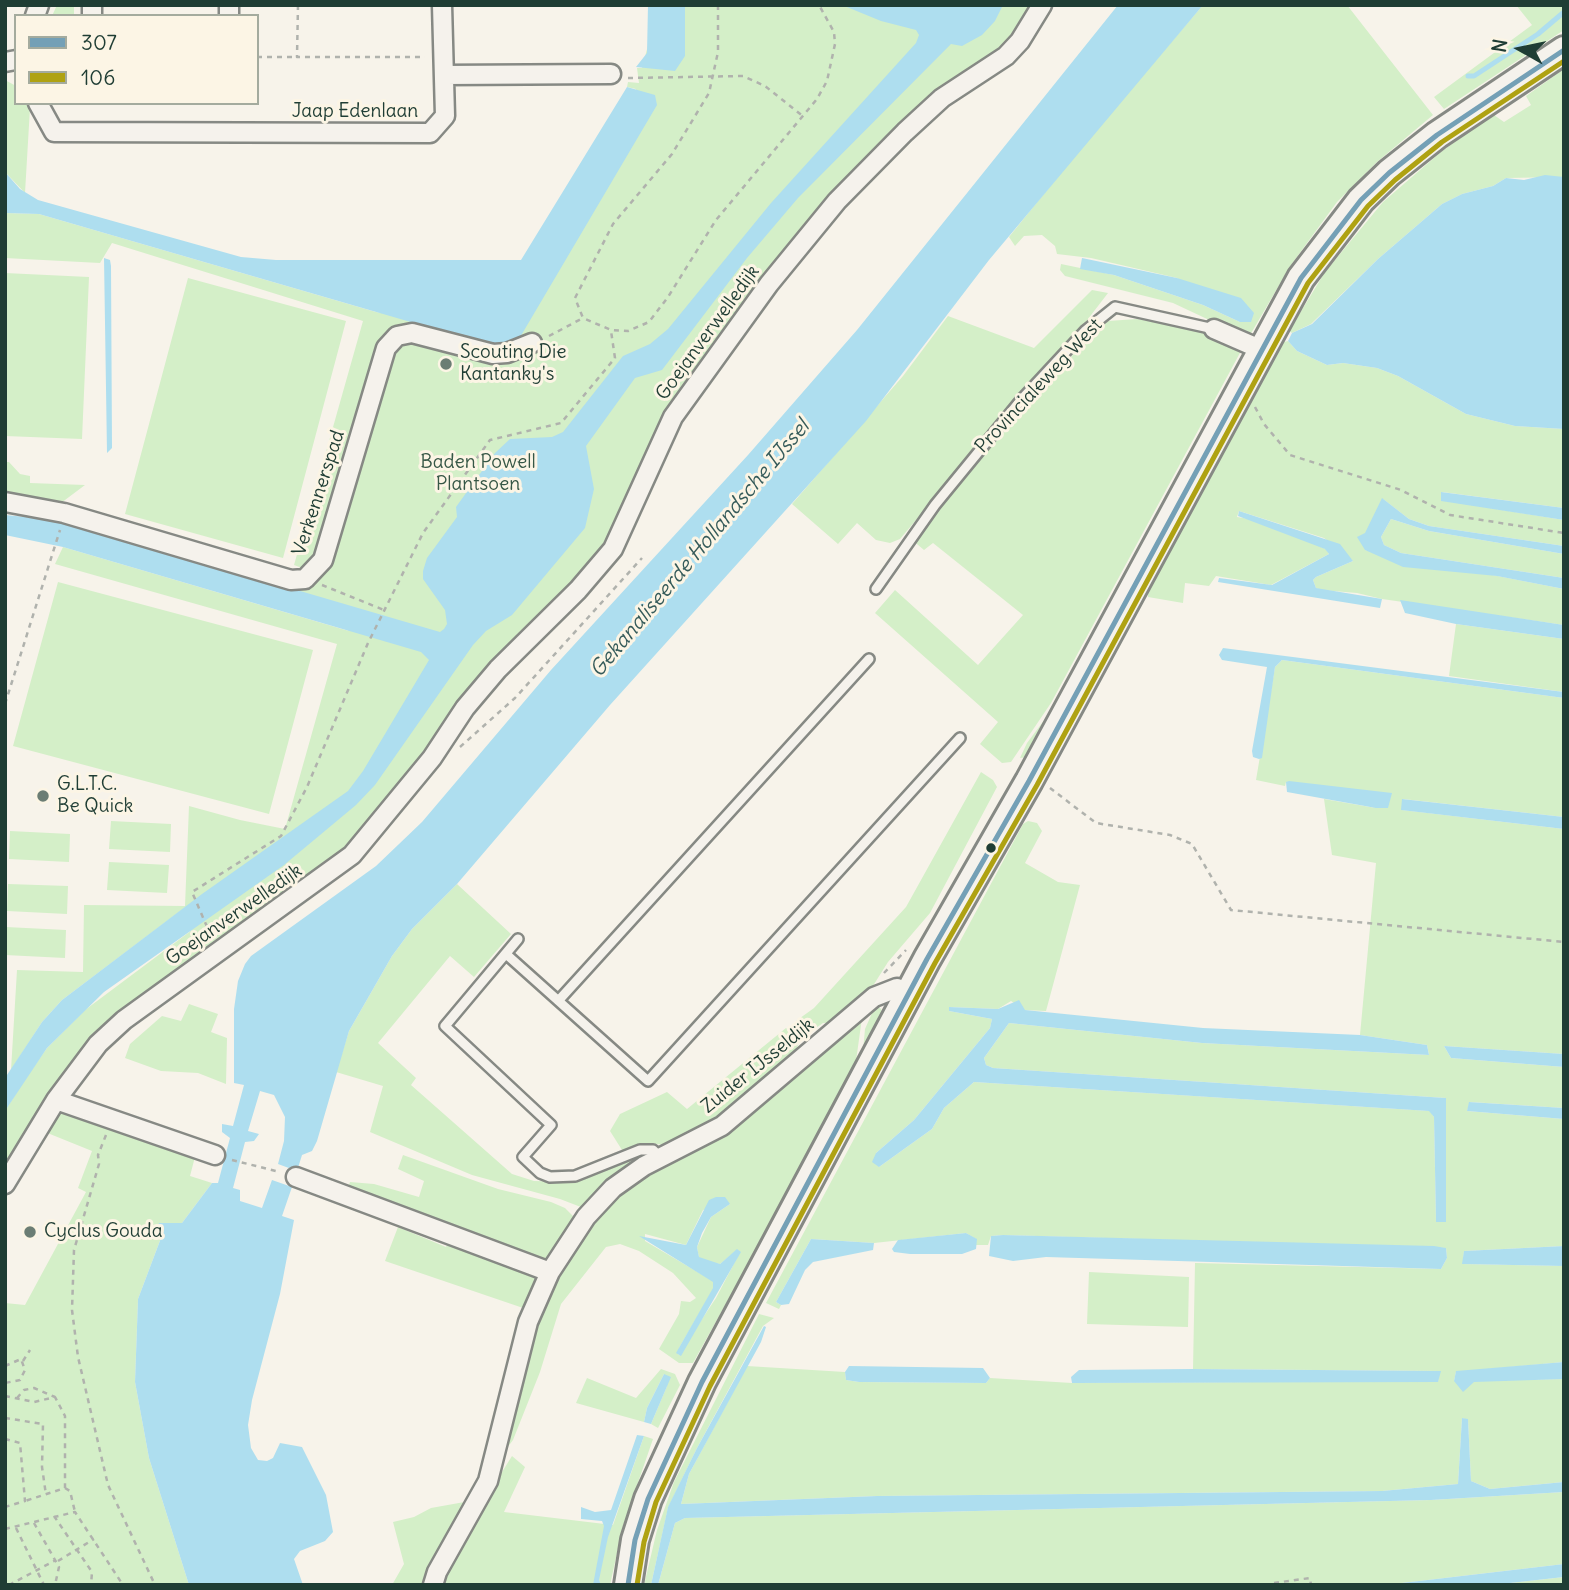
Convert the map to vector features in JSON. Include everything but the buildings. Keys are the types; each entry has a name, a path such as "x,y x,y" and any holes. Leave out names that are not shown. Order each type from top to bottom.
{"main road":[{"path":"628,1585 635,1540 664,1459 908,994 1029,781 1260,349 1301,278 1361,200 1437,135 1564,50"}],"street":[{"name":"Jaap Edenlaan","path":"39,105 54,132 430,133 445,116 442,5"},
{"name":"Goejanverwelledijk","path":"5,1184 56,1100 98,1044 124,1020 352,855 432,758 465,708 498,669 578,590 613,549 673,417 769,284 837,201 905,132 942,99 1006,55 1020,41 1042,5"},
{"path":"444,66 611,74"},
{"name":"Provincialeweg West","path":"1214,329 1260,349"},
{"name":"Verkennerspad","path":"5,502 64,513 291,580 305,579 323,559 387,348 397,335 412,333 493,354 507,353 532,343"},
{"name":"Zuider IJsseldijk","path":"433,1585 437,1572 488,1481 528,1322 550,1272 586,1217 613,1188 661,1158 722,1126 874,997 897,988 908,994"},
{"path":"56,1100 215,1155"},
{"path":"296,1177 550,1272"}],"lane":[{"name":"Provincialeweg West","path":"876,589 935,505 1021,400 1085,331 1115,307 1214,329"},
{"path":"559,1000 869,659"},
{"path":"506,954 648,1081 960,738"},
{"path":"518,939 445,1026 551,1125 523,1157 540,1173 550,1177 575,1176 640,1150 653,1150 661,1158"}],"path":[{"path":"298,5 298,57"},
{"path":"718,5 719,36 709,93 672,154 619,215 606,235 575,298 583,318 611,330 628,331 649,322 716,220 804,117 827,81 834,51 834,32 819,5"},
{"path":"259,57 444,66"},
{"path":"611,74 638,80 736,75 754,80 804,117"},
{"path":"532,343 578,323 583,318"},
{"path":"208,924 192,892 281,836 307,787 368,643 423,533 490,440 561,423 615,358 611,330"},
{"path":"1264,424 1290,455 1401,490 1450,515 1564,533"},
{"path":"5,704 64,513"},
{"path":"432,758 463,746 515,698 642,558"},
{"path":"305,579 384,610"},
{"path":"1042,782 1096,823 1170,835 1192,845 1231,910 1564,942"},
{"path":"113,1119 98,1155 99,1164 74,1250 72,1310 78,1357 108,1485 155,1585"},
{"path":"240,1162 296,1177"},
{"path":"5,1383 16,1382 23,1377 23,1361 30,1350"},
{"path":"5,1366 13,1360 23,1361"},
{"path":"17,1398 24,1390 34,1388 55,1397 65,1416 65,1488"},
{"path":"5,1396 43,1402 55,1397"},
{"path":"5,1418 43,1424 46,1495"},
{"path":"5,1439 20,1443 25,1501"},
{"path":"5,1507 65,1488 71,1491 75,1512 122,1585"},
{"path":"5,1529 75,1512"},
{"path":"54,1516 92,1572 91,1585"},
{"path":"34,1523 57,1561 59,1577 55,1585"},
{"path":"16,1528 44,1585"},
{"path":"9,1585 94,1539"},
{"path":"1274,1583 1310,1578 1311,1585"}],"green space":[{"path":"57,5 74,5 74,14 53,14"},
{"name":"Baden Powell Plantsoen","path":"654,5 1037,5 1003,49 936,96 766,280 597,557 367,835 124,1020 5,1176 5,1111 25,1079 47,1048 85,1010 192,930 187,906 62,1000 42,1022 11,1070 17,970 83,972 84,905 185,906 189,806 285,829 337,644 55,564 63,547 349,631 293,598 302,568 294,565 363,321 112,243 100,263 5,258 5,213 39,214 376,312 513,336 636,89 627,87 628,82 639,83 637,68 642,68 654,23"},
{"path":"1203,5 1347,5 1433,115 1377,162 1337,202 1291,265 1250,335 1237,333 1173,303 1065,276 1060,270 1061,264 1114,275 1203,305 1240,322 1177,278 1091,258 1057,254 1055,246 1042,235 1024,236 1015,246 1009,237 1092,134"},
{"path":"1516,5 1564,5 1564,30 1444,109 1434,97 1532,25"},
{"path":"1564,69 1564,177 1506,178 1493,186 1462,194 1442,204 1378,259 1311,324 1292,333 1289,331 1325,272 1383,202 1442,151 1486,120 1494,115 1504,122 1531,105 1526,96"},
{"path":"5,80 14,85 14,105 28,105 30,108 25,193 5,172"},
{"path":"5,273 89,277 82,439 5,436"},
{"path":"188,278 346,321 283,558 125,514"},
{"path":"1092,290 1108,293 1065,349 1037,377 900,539 890,543 876,540 857,523 838,544 792,504 903,376 948,316 1034,348"},
{"path":"1137,319 1207,332 1241,347 1241,351 1051,703 1011,762 1002,763 980,744 998,722 875,613 895,590 978,665 1023,615 933,543 924,550 911,539 1044,385 1088,339 1108,321"},
{"path":"1288,341 1297,351 1327,365 1343,363 1377,368 1398,376 1466,414 1515,426 1564,429 1564,508 1442,492 1441,500 1564,520 1564,546 1429,526 1409,519 1383,499 1365,550 1564,589 1564,625 1382,599 1357,593 1321,590 1316,588 1313,580 1316,577 1353,561 1324,538 1239,511 1237,517 1257,520 1326,549 1329,554 1271,585 1216,576 1209,586 1185,583 1183,603 1148,597 1148,592 1247,407 1284,342"},
{"path":"5,462 9,462 20,474 30,476 30,483 85,485 53,509 5,495"},
{"path":"1391,519 1429,531 1564,554 1564,578 1401,553 1384,545 1381,537"},
{"path":"58,582 313,650 269,814 13,746"},
{"path":"1456,624 1564,639 1564,692 1449,676"},
{"path":"1282,660 1564,698 1564,817 1403,799 1402,810 1564,829 1564,1054 1444,1046 1451,1058 1564,1067 1564,1108 1470,1102 1467,1111 1564,1119 1564,1246 1464,1251 1463,1264 1564,1266 1564,1362 1456,1372 1454,1381 1564,1379 1564,1482 1490,1489 1471,1481 1468,1420 1462,1418 1458,1484 1382,1491 877,1496 681,1504 689,1474 747,1366 845,1372 846,1380 859,1382 986,1383 990,1378 1072,1383 1438,1381 1440,1371 1193,1369 1195,1263 1441,1269 1447,1258 1446,1248 1003,1235 991,1236 988,1245 976,1245 976,1239 966,1233 874,1243 811,1239 776,1302 781,1305 779,1309 766,1303 1023,824 1028,821 1037,823 1042,831 1025,863 1058,882 1080,885 1046,1011 1024,1010 1011,1001 998,1009 949,1007 949,1011 992,1019 990,1028 914,1120 876,1153 879,1167 932,1129 944,1108 974,1082 1430,1111 1434,1117 1436,1222 1446,1222 1446,1098 993,1068 986,1065 984,1058 1009,1023 1202,1043 1429,1055 1427,1045 1360,1035 1376,863 1332,855 1324,799 1376,808 1286,782 1285,786 1256,780 1275,667"},
{"path":"1054,707 1028,757 1020,758 1027,743"},
{"path":"981,772 993,780 997,787 930,913 888,962 871,989 831,1023 823,1023 806,1035 796,1021 814,1008 906,907"},
{"path":"111,821 171,824 170,852 109,849"},
{"path":"10,831 70,834 69,862 9,859"},
{"path":"109,862 169,865 167,893 107,890"},
{"path":"8,884 68,886 67,914 7,911"},
{"path":"457,884 511,934 474,977 450,956 378,1043 416,1078 411,1085 512,1174 534,1181 575,1182 644,1155 645,1157 586,1209 560,1199 472,1175 370,1132 383,1086 336,1072 349,1031 392,956 412,929"},
{"path":"6,927 66,930 65,958 5,955"},
{"path":"189,1004 218,1014 211,1032 227,1038 226,1084 198,1073 161,1071 125,1058 130,1044 162,1016 181,1021"},
{"path":"876,1004 883,1017 863,1051 865,1029"},
{"path":"862,1018 855,1068 849,1082 693,1363 679,1363 659,1349 679,1314 681,1301 690,1302 696,1298 673,1273 639,1251 620,1244 606,1247 561,1304 540,1372 513,1440 504,1452 535,1318 574,1244 614,1195","holes":["730,1204 711,1217 697,1247 699,1258 708,1263 720,1264 737,1250 740,1252 716,1298 678,1355 679,1348 714,1288 713,1281 645,1241 645,1234 686,1245 703,1210"]},
{"path":"786,1028 800,1041 787,1068 731,1113 672,1146 649,1143 622,1150 610,1131 620,1114 667,1092 687,1109"},
{"path":"66,1111 196,1153 190,1176 212,1183 182,1223 169,1224 164,1230 138,1299 135,1382 149,1458 189,1585 5,1585 5,1303 25,1305 86,1192 78,1188 92,1151 45,1132 56,1116"},
{"path":"403,1155 498,1189 551,1202 565,1208 576,1219 555,1256 533,1261 347,1191 350,1182 374,1184 419,1197 424,1181 398,1169"},
{"path":"398,1227 446,1247 451,1237 534,1274 537,1282 529,1310 385,1261"},
{"path":"1089,1272 1189,1277 1188,1327 1087,1324"},
{"path":"759,1314 774,1318 763,1326 697,1448 668,1508 651,1585 644,1585 657,1530 674,1482"},
{"path":"661,1369 675,1374 680,1385 658,1428 651,1424 667,1386 664,1374 647,1408 644,1422 576,1403 587,1378 636,1398"},
{"path":"644,1436 653,1439 623,1526 610,1585 436,1585 450,1555 512,1456 525,1467 504,1512 613,1525"},
{"path":"1564,1492 1564,1564 1385,1585 658,1585 675,1523 685,1518 1431,1500"},
{"path":"470,1501 427,1585 392,1585 404,1564 393,1522 414,1517 431,1508"},
{"path":"1564,1577 1564,1585 1492,1585"}],"water":[{"path":"648,5 685,5 685,56 675,71 636,67 647,53"},
{"path":"842,5 1003,5 995,21 982,35 962,46 951,44 798,198 747,258 662,370 635,378 586,446 594,489 585,528 512,615 486,631 473,645 375,785 356,805 284,865 104,992 47,1048 5,1111 5,1078 42,1022 62,1000 202,894 348,791 363,771 429,660 421,652 63,547 5,535 5,515 58,520 440,632 447,624 445,610 423,579 423,571 427,558 457,517 456,507 495,453 510,439 552,437 563,432 623,356 650,344 668,329 771,203 916,43 919,35 916,30 881,21"},
{"name":"Gekanaliseerde Hollandsche IJssel","path":"1118,5 1203,5 989,260 866,421 610,705 457,884 412,929 392,956 349,1031 317,1141 312,1151 302,1155 297,1171 278,1164 284,1141 285,1117 274,1095 260,1091 248,1131 259,1134 254,1141 245,1142 233,1188 240,1190 240,1201 262,1208 272,1180 292,1187 282,1216 294,1220 280,1294 252,1400 248,1425 251,1448 258,1460 267,1461 273,1458 280,1443 302,1447 326,1495 333,1532 325,1541 300,1551 294,1559 303,1585 189,1585 149,1458 135,1382 138,1299 164,1230 158,1227 159,1223 182,1223 212,1183 218,1183 230,1138 222,1132 222,1124 233,1126 244,1085 234,1083 234,1009 238,981 245,964 251,956 376,866 422,822 551,670 748,455 857,330"},
{"path":"627,87 655,95 657,105 519,339 507,350 39,214 5,213 5,172 20,189 38,200 241,257 276,260 521,260"},
{"path":"1545,175 1564,177 1564,429 1515,426 1466,414 1398,376 1377,368 1343,363 1327,365 1297,351 1288,341 1292,333 1312,324 1378,259 1442,204 1462,194 1493,186 1506,178 1524,180"},
{"path":"104,258 110,260 111,266 112,448 107,453"},
{"path":"1082,258 1177,278 1241,298 1254,313 1251,322 1240,322 1203,305 1114,275 1080,269"},
{"path":"1441,492 1564,508 1564,520 1441,501"},
{"path":"1382,498 1409,519 1429,526 1564,546 1564,554 1429,531 1391,519 1381,537 1384,545 1401,553 1564,578 1564,589 1497,576 1403,567 1365,550 1357,537 1365,533"},
{"path":"1239,511 1340,544 1353,561 1316,577 1313,580 1316,588 1382,599 1380,608 1218,582 1219,578 1272,585 1329,554 1325,549 1238,516"},
{"path":"1400,600 1564,625 1564,639 1456,624 1405,613"},
{"path":"1223,648 1564,692 1564,698 1282,660 1275,667 1262,758 1259,759 1253,757 1252,751 1267,667 1222,660 1219,655"},
{"path":"1286,782 1392,793 1388,808 1376,808 1287,792"},
{"path":"1402,799 1564,817 1564,829 1401,810"},
{"path":"1019,1000 1025,1010 1203,1028 1360,1035 1427,1045 1429,1055 1202,1043 1009,1023 984,1058 986,1065 993,1068 1446,1098 1446,1222 1436,1222 1434,1117 1429,1111 974,1082 944,1108 932,1129 879,1167 872,1162 876,1153 914,1120 990,1028 992,1019 949,1011 949,1007 998,1009"},
{"path":"1444,1046 1564,1054 1564,1067 1451,1058"},
{"path":"1469,1102 1564,1108 1564,1119 1467,1111"},
{"path":"725,1197 730,1204 711,1217 697,1247 699,1257 720,1264 737,1249 741,1252 681,1356 676,1353 713,1288 713,1282 639,1236 686,1245 709,1200"},
{"path":"966,1233 977,1239 976,1249 962,1254 910,1254 894,1252 892,1249 898,1240"},
{"path":"991,1236 1434,1246 1446,1248 1447,1258 1441,1269 1046,1257 1013,1261 989,1256"},
{"path":"811,1239 874,1243 873,1250 813,1262 805,1270 789,1304 781,1305 776,1302"},
{"path":"1564,1246 1564,1266 1462,1264 1464,1251"},
{"path":"764,1326 766,1327 761,1342 689,1474 681,1504 877,1496 1382,1491 1458,1484 1462,1418 1468,1419 1471,1481 1490,1489 1564,1482 1564,1492 1431,1500 685,1518 675,1523 658,1585 651,1585 668,1507"},
{"path":"1564,1362 1564,1379 1474,1382 1463,1392 1454,1381 1456,1371"},
{"path":"849,1366 983,1368 990,1378 986,1383 859,1382 846,1380 845,1372"},
{"path":"1079,1370 1441,1371 1438,1382 1072,1383 1071,1377"},
{"path":"664,1374 671,1377 651,1424 644,1422 647,1408"},
{"path":"637,1435 644,1436 608,1537 599,1580 601,1585 593,1585 604,1526 602,1521 581,1519 581,1507 595,1512 611,1510"},
{"path":"1564,1564 1564,1577 1492,1585 1385,1585"}],"waterway":[{"path":"1468,76 1474,76 1538,34 1564,12"}],"transit line":[{"name":"307","path":"628,1585 635,1540 648,1499 702,1382 927,959 1029,781 1301,278 1361,200 1389,173 1437,135 1564,50"},
{"name":"106","path":"637,1585 644,1542 656,1502 710,1386 935,963 1037,785 1308,283 1368,206 1395,180 1442,142 1564,61"}],"place":[{"name":"Scouting Die Kantanky's","path":"446,364"},
{"name":"G.L.T.C. Be Quick","path":"43,796"},
{"name":"Cyclus Gouda","path":"30,1232"}]}
